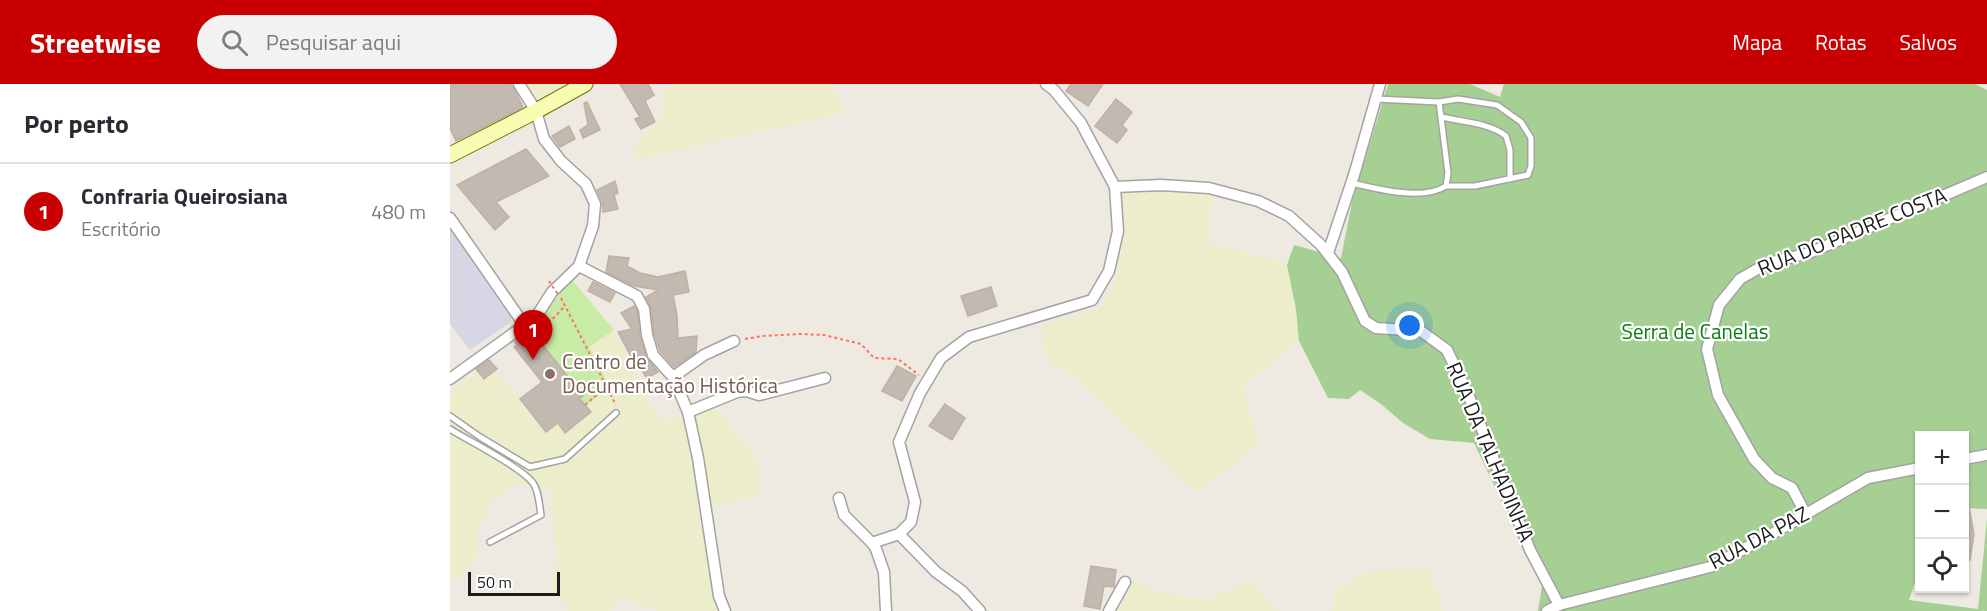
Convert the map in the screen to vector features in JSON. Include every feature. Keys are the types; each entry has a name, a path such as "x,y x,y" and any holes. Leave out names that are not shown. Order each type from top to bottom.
{"main road":[{"path":"450,155 585,84"}],"street":[{"path":"450,379 536,317 552,292 579,266 593,226 595,204 586,184 561,160 544,139 536,111 519,84"},
{"path":"1328,253 1352,183 1380,84"},
{"path":"872,543 898,534 911,522 915,502 899,442 927,381 941,358 969,338 1092,300 1108,271 1118,231 1115,187 1081,123 1053,86"},
{"name":"RUA DO PADRE COSTA","path":"1805,513 1791,488 1772,478 1754,459 1718,395 1707,349 1719,305 1740,279 1768,263 1809,253 1987,177"},
{"name":"RUA DA TALHADINHA","path":"1115,187 1161,185 1209,188 1258,201 1289,216 1322,244 1342,272 1365,321 1376,328 1421,331 1447,350 1468,394 1530,550 1559,605"},
{"path":"450,218 525,326"},
{"path":"579,266 637,296 644,309 647,335 653,355 673,377 688,412 698,458 719,596 725,611"},
{"path":"673,377 704,355 734,341"},
{"path":"688,412 737,392 746,391 759,395 825,378"},
{"path":"1969,458 1987,455"},
{"name":"RUA DA PAZ","path":"1547,611 1559,605 1710,567 1868,478 1915,469"},
{"path":"839,498 844,515 872,543 884,572 886,611"},
{"path":"898,534 936,572 962,591 980,611"},
{"path":"1109,611 1125,582"}],"lane":[{"path":"1352,183 1384,190 1421,193 1446,186 1475,186 1528,175 1531,166 1531,138 1521,122 1497,105 1458,99 1439,102 1376,99"},
{"path":"1439,102 1448,173 1446,186"},
{"path":"1442,117 1486,127 1506,136 1510,150 1510,179"},
{"path":"450,416 480,438 530,467 565,459 616,410"},
{"path":"450,429 523,473 534,484 538,495 541,514 489,542"}],"path":[{"path":"549,281 607,386 616,410"},
{"path":"536,336 564,306"},
{"path":"734,341 762,336 824,335 861,344 874,358 898,359 927,381"},
{"path":"585,405 607,386"}],"green space":[{"path":"523,84 572,84 548,97 531,99"},
{"path":"674,84 832,84 846,112 638,159 632,149 659,120 665,90"},
{"name":"Serra de Canelas","path":"1388,84 1470,84 1500,97 1504,84 1975,84 1987,90 1987,509 1969,508 1969,431 1915,431 1915,582 1909,600 1978,609 1987,519 1987,611 1538,611 1543,579 1474,443 1430,439 1403,423 1360,390 1349,399 1328,398 1299,341 1296,309 1287,265 1294,245 1341,258 1352,202"},
{"path":"1120,185 1215,189 1209,219 1210,243 1287,263 1296,309 1299,340 1243,387 1259,445 1197,493 1065,369 1047,364 1041,325 1085,314 1102,305 1114,285 1125,221"},
{"path":"572,280 614,330 589,347 610,387 586,406 580,398 582,395 531,329"},
{"path":"614,330 634,367 649,405 664,423 713,405 755,456 762,493 700,512 718,611 657,611 620,596 611,611 568,611 551,586 557,555 549,489 518,484 492,500 478,529 474,561 459,578 450,581 450,391 477,370 484,379 495,370 545,432 558,423 565,432 590,413 586,406 610,387 589,347"},
{"path":"1427,567 1444,611 1330,611 1336,591 1366,572"},
{"path":"1133,579 1163,593 1205,600 1249,580 1279,611 1117,611 1135,580"}],"shaded area":[{"path":"450,227 511,316 508,324 470,350 450,324"}],"building":[{"path":"450,84 511,84 523,107 456,141 450,128"},
{"path":"620,84 648,84 654,95 645,101 655,122 641,129 635,119 640,117"},
{"path":"1071,84 1103,84 1088,106 1066,91"},
{"path":"1116,99 1132,112 1122,125 1127,130 1117,143 1095,126"},
{"path":"587,102 600,130 583,138 580,130 588,125 584,103"},
{"path":"569,126 575,139 560,147 552,136"},
{"path":"526,149 549,176 496,202 509,217 495,230 457,185"},
{"path":"615,181 618,193 614,195 618,209 603,212 602,201 597,190"},
{"path":"609,256 629,258 627,266 640,273 658,277 685,271 689,292 673,295 678,338 697,336 696,352 674,367 660,351 654,333 651,308 646,297 658,290 634,286 606,272"},
{"path":"593,282 615,293 610,302 588,291"},
{"path":"991,287 997,306 968,316 961,296"},
{"path":"634,306 646,357 658,372 647,378 638,365 636,366 618,332 632,329 621,313"},
{"path":"531,330 583,396 579,398 591,412 565,433 558,423 546,432 520,399 542,382 514,347 517,345 515,342"},
{"path":"489,360 497,369 484,379 476,369"},
{"path":"897,366 916,376 902,401 882,391"},
{"path":"945,404 965,418 952,440 929,426"},
{"path":"1969,508 1974,534 1969,560"},
{"path":"1091,566 1116,570 1114,587 1104,586 1100,609 1084,606"}],"place":[{"name":"Confraria Queirosiana","path":"533,360"},
{"name":"Centro de Documentação Histórica","path":"550,374"}]}
